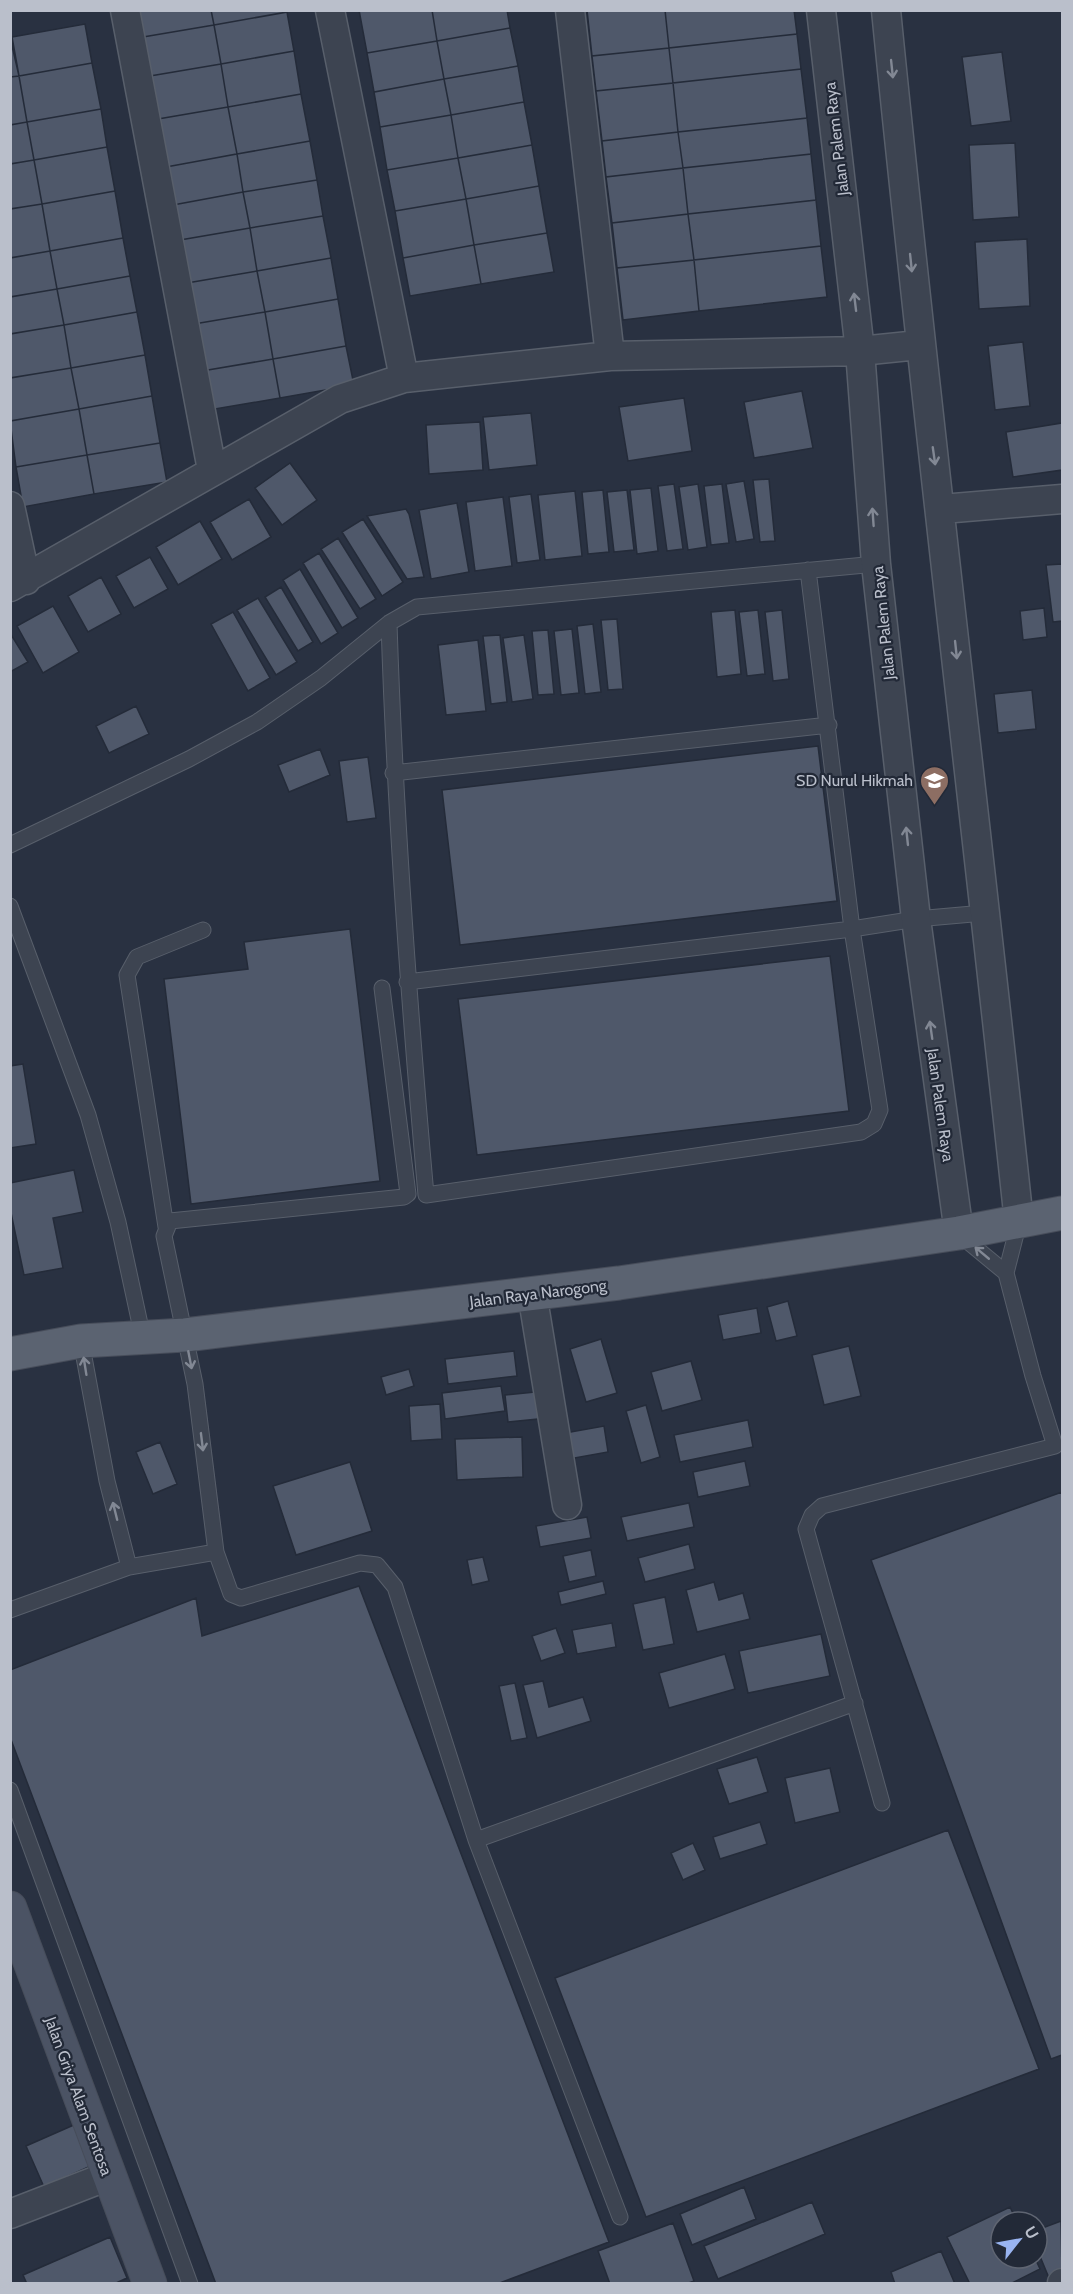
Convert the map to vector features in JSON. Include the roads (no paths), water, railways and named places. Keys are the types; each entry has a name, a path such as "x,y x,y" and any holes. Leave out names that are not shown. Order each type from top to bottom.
{"main road":[{"name":"Jalan Raya Narogong","path":"10,1354 81,1341 185,1335 532,1293 959,1233 1062,1213"}],"street":[{"path":"125,10 212,470"},
{"path":"330,10 404,378"},
{"path":"570,10 609,356"},
{"name":"Jalan Palem Raya","path":"821,10 860,351 876,564 916,919 959,1233"},
{"path":"886,10 919,345 942,509 1019,1222"},
{"path":"10,506 18,583 212,470 340,399 404,378 609,356 860,351 919,345"},
{"path":"942,509 1062,499"},
{"path":"532,1293 567,1505"},
{"name":"Jalan Griya Alam Sentosa","path":"10,1908 108,2176 150,2283"},
{"path":"10,2214 108,2176"}],"lane":[{"path":"10,845 189,759 257,722 321,678 389,622 417,608 876,564"},
{"path":"389,622 393,773 407,982 426,1195 861,1132 874,1124 880,1110 852,929 829,725 808,570"},
{"path":"393,773 829,725"},
{"path":"10,906 88,1115 118,1222 143,1338"},
{"path":"407,982 852,929 916,919 984,913"},
{"path":"203,930 137,957 127,975 166,1227 164,1236 195,1384 216,1552 231,1594 241,1598 360,1563 377,1565 395,1587 476,1840 620,2217"},
{"path":"166,1227 171,1221 404,1197 408,1194 382,988"},
{"path":"882,1803 810,1551 806,1529 812,1515 822,1506 1059,1446 1033,1376 1006,1273 1019,1222"},
{"path":"959,1233 1006,1273"},
{"path":"81,1341 107,1481 129,1567"},
{"path":"10,1610 129,1567 216,1552"},
{"path":"476,1840 855,1703"},
{"path":"10,1790 190,2283"}],"place":[{"name":"SD Nurul Hikmah","path":"934,806"}]}
